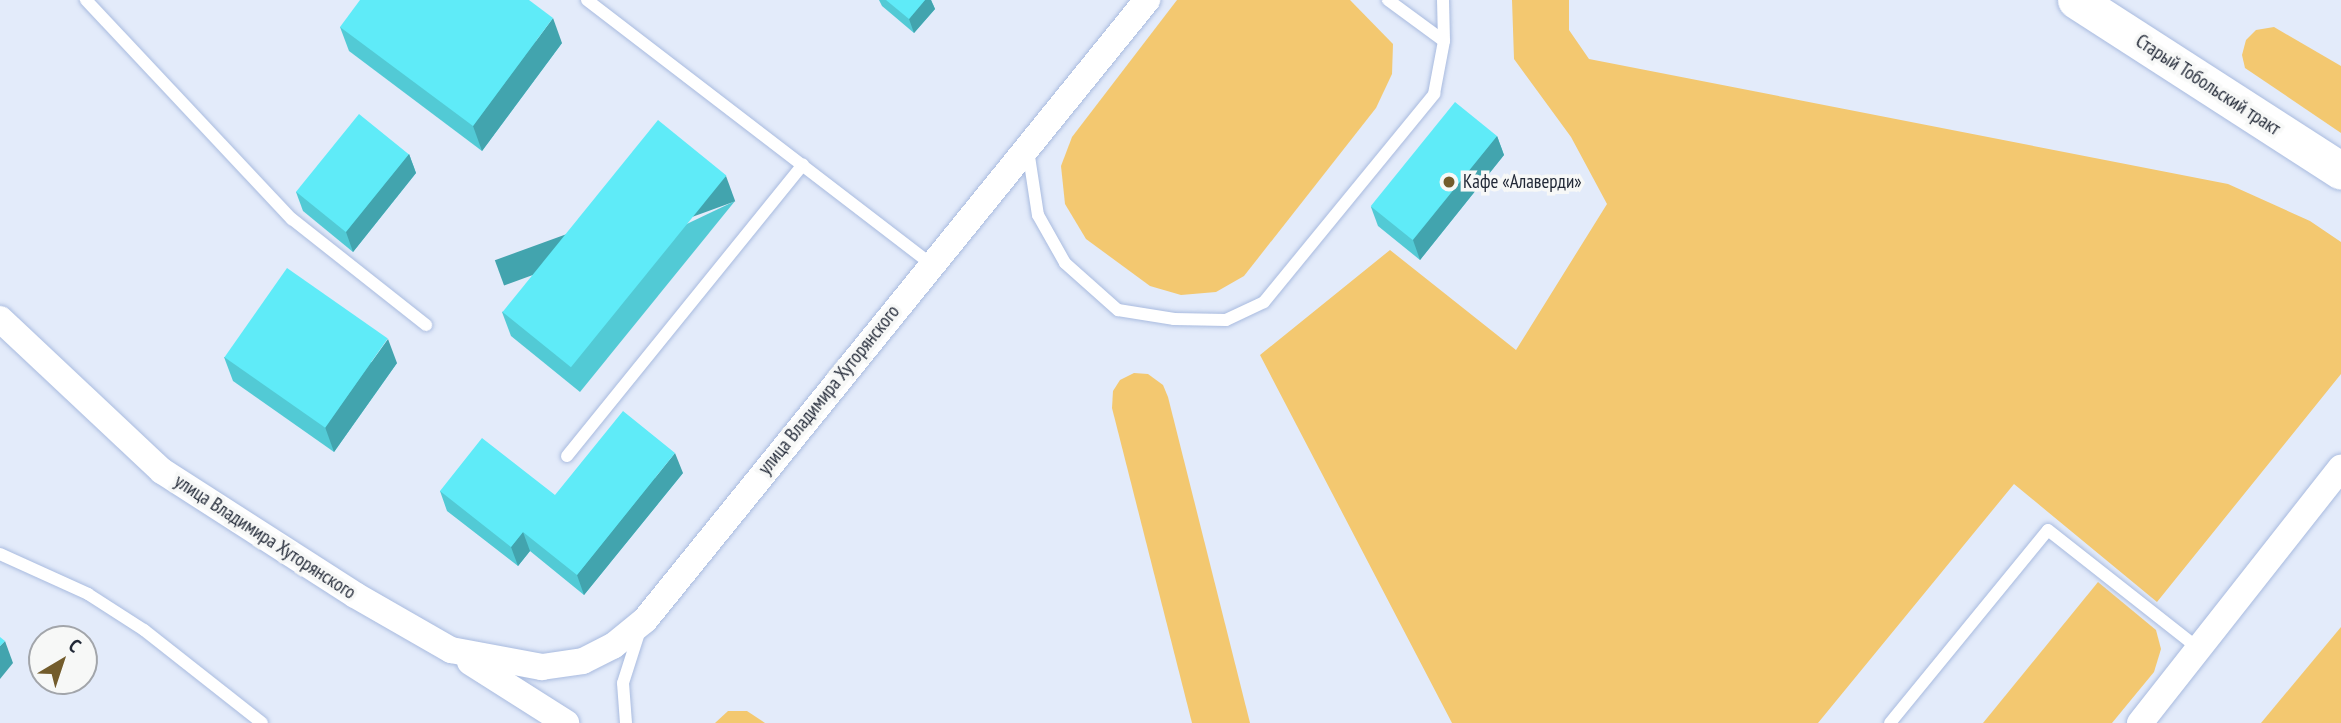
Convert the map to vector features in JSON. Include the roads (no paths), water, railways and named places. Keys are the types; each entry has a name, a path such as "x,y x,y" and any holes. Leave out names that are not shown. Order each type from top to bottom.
{"street":[{"name":"улица Владимира Хуторянского","path":"451,650 519,665 569,663 613,646 645,620 1147,0"},
{"name":"Старый Тобольский тракт","path":"2076,0 2341,171"},
{"name":"улица Владимира Хуторянского","path":"0,319 162,471 320,573 451,650 566,723"},
{"path":"2140,723 2341,468"}],"lane":[{"path":"86,0 292,219 426,324"},
{"path":"587,0 931,264"},
{"path":"1388,0 1444,41"},
{"path":"1028,146 1038,215 1065,263 1118,310 1174,319 1226,320 1264,302 1434,94 1444,41 1443,0"},
{"path":"567,456 803,165"},
{"path":"1890,723 2048,530 2199,649"},
{"path":"0,554 99,601 144,630 262,723"},
{"path":"626,723 623,683 629,653 645,620"}],"place":[{"name":"Кафе «Алаверди»","path":"1449,182"}]}
